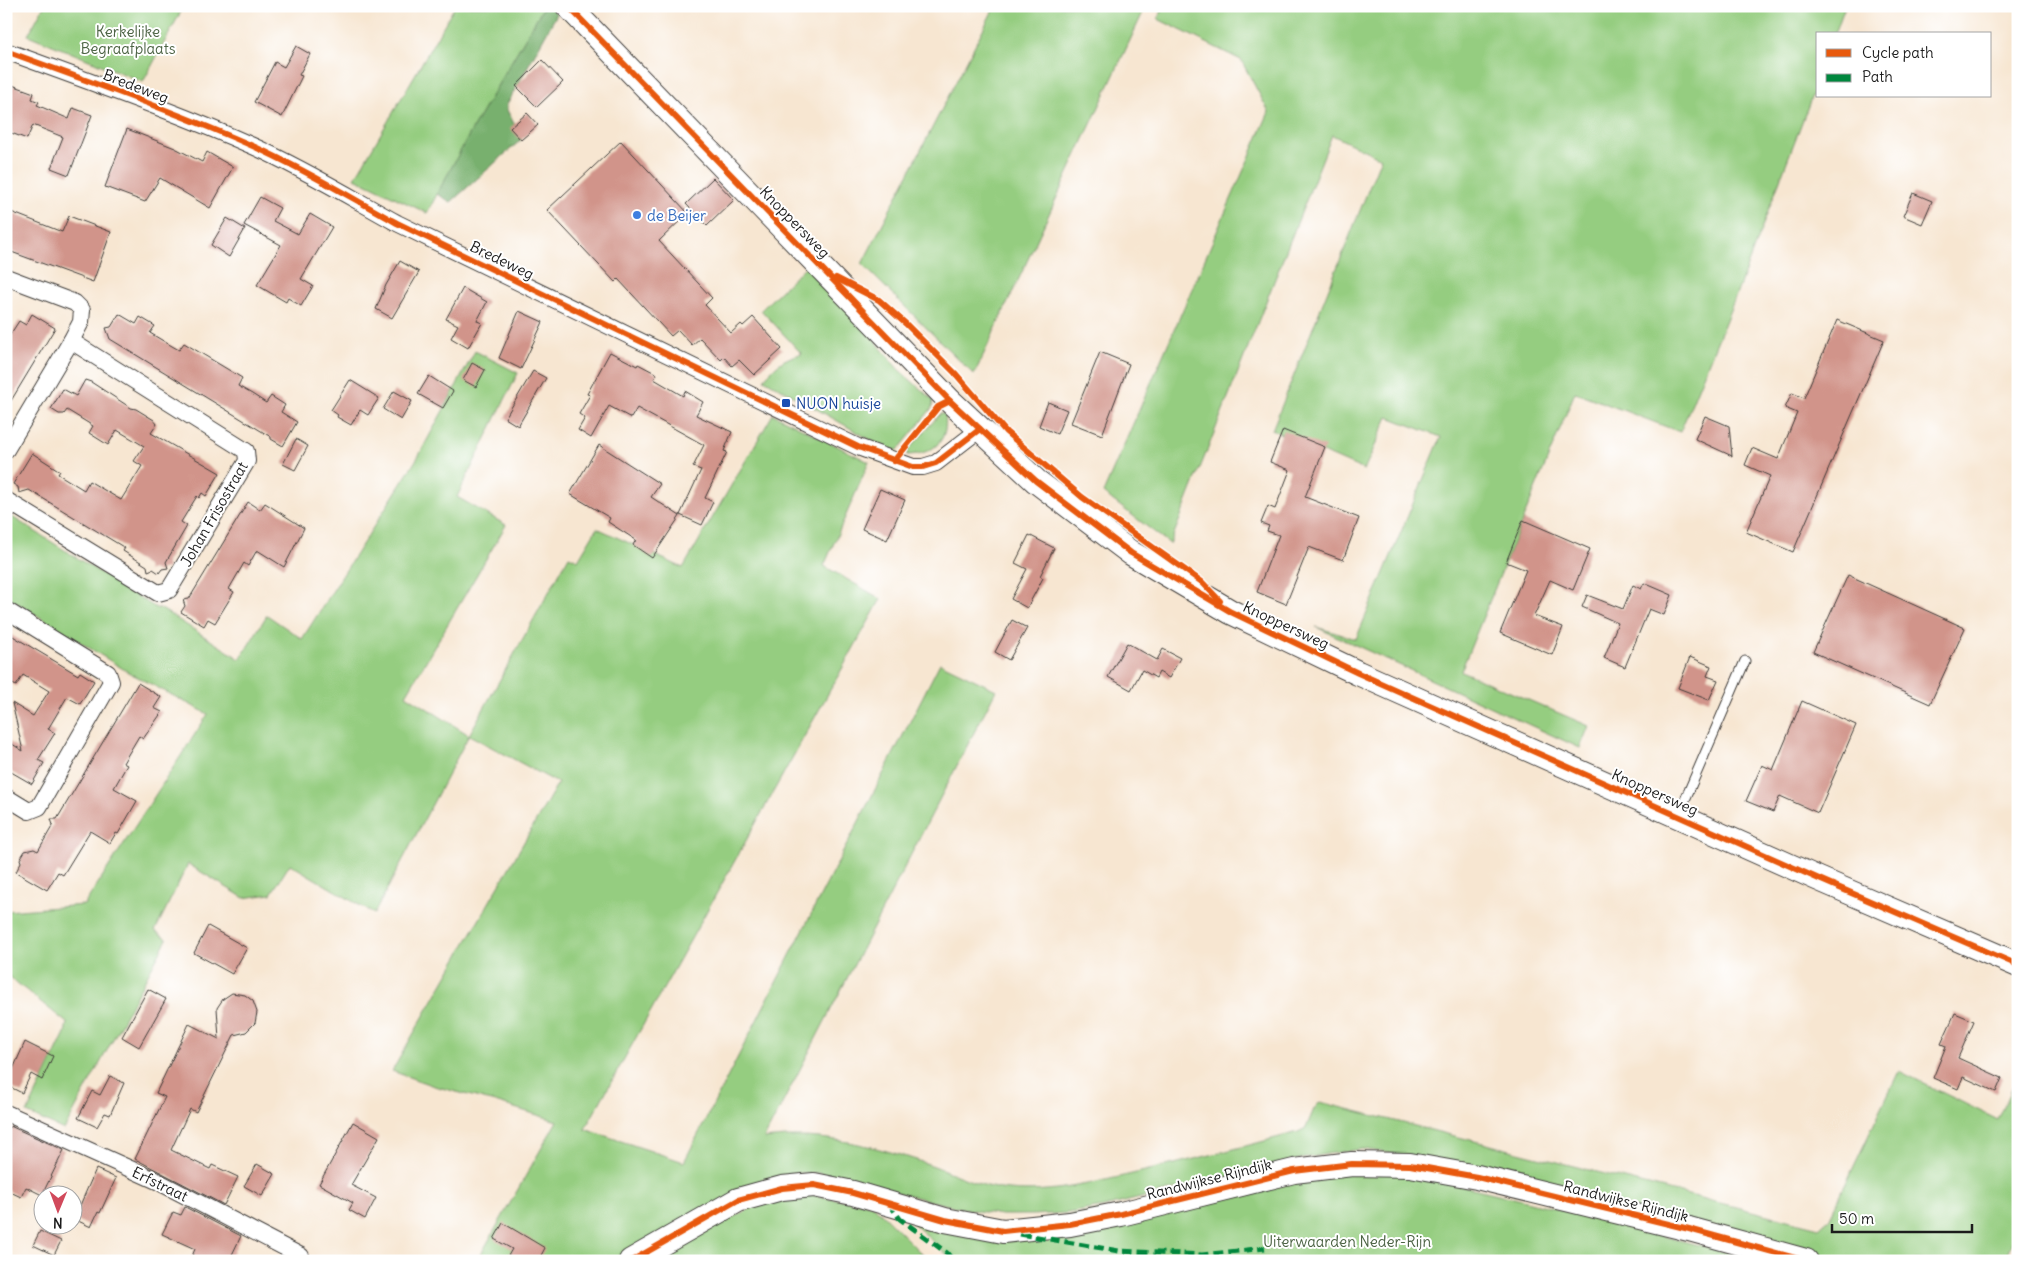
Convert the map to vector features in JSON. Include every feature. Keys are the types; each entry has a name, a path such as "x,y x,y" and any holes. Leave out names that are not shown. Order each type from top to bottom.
{"main road":[{"name":"Knoppersweg","path":"568,6 950,401 1036,481 1131,554 1231,612 1367,677 2018,965"},
{"name":"Randwijkse Rijndijk","path":"631,1261 738,1200 782,1188 814,1185 853,1193 945,1220 1003,1231 1070,1224 1120,1214 1294,1171 1352,1164 1410,1165 1477,1177 1689,1229 1806,1261"}],"street":[{"name":"Bredeweg","path":"6,51 114,90 256,148 397,223 858,447 913,467 923,467 936,463 980,429"},
{"path":"6,277 75,303 82,310 81,322 71,341 6,450"},
{"name":"Johan Frisostraat","path":"6,500 158,593 169,590 247,461 246,451 71,341"},
{"path":"6,610 108,673 111,682 40,807 29,812 6,797"},
{"name":"Erfstraat","path":"6,1113 157,1181 301,1256"}],"lane":[{"path":"1678,816 1746,661"}],"green space":[{"name":"Kerkelijke Begraafplaats","path":"44,6 184,6 143,82 28,35"},
{"path":"455,6 544,6 474,126 427,213 355,178"},
{"path":"544,6 550,6 557,14 507,104 507,110 522,139 451,202 437,194"},
{"path":"995,6 1146,6 974,375 862,264"},
{"path":"1164,6 1845,6 1836,32 1816,32 1816,85 1735,298 1680,432 1575,392 1461,671 1589,726 1580,748 1316,627 1356,639 1441,437 1388,417 1364,470 1272,430 1381,158 1332,135 1170,544 1103,493 1269,112 1241,60 1158,19"},
{"path":"807,265 860,322 898,369 933,400 932,408 898,450 890,451 764,379 780,363 790,357 802,354 761,310"},
{"path":"475,351 518,373 457,497 506,525 406,695 469,735 374,914 290,864 271,894 244,898 188,864 155,931 167,939 64,1130 27,1113 65,1033 67,1023 6,974 6,911 84,905 208,714 128,672 6,596 6,513 240,659 267,615 302,639 418,457"},
{"path":"773,414 869,462 824,566 881,599 585,1129 684,1162 940,663 996,690 764,1139 807,1137 850,1142 914,1159 990,1187 1025,1191 1056,1189 1215,1154 1298,1132 1306,1128 1314,1109 1320,1102 1819,1228 1829,1219 1899,1071 1998,1120 2018,1076 2018,1224 2006,1257 2018,1261 1844,1261 1400,1155 1363,1149 1290,1161 1104,1207 1068,1213 1032,1215 1001,1215 955,1207 819,1173 796,1173 772,1180 720,1202 611,1261 477,1261 557,1121 434,1086 392,1071 558,783 469,735 569,556 578,560 597,528 683,568"},
{"path":"940,414 945,414 946,424 942,439 932,449 907,455 908,450"},
{"name":"Uiterwaarden Neder-Rijn","path":"1390,1172 1434,1179 1502,1195 1761,1261 953,1261 903,1213 974,1232 1331,1173"},
{"path":"799,1193 873,1205 929,1261 655,1261 727,1220 770,1199"}],"building":[{"path":"296,46 310,54 299,75 302,76 282,117 254,102 275,62 284,67"},
{"path":"542,60 563,82 537,107 516,86"},
{"path":"12,85 34,93 32,99 39,102 37,105 69,119 73,108 92,115 69,175 51,168 63,137 33,125 27,139 6,131 6,100"},
{"path":"527,113 538,125 521,140 510,128"},
{"path":"127,129 175,148 202,162 207,152 233,167 210,208 160,178 145,202 105,187"},
{"path":"621,141 688,213 659,241 712,298 705,305 731,333 753,317 782,349 754,375 739,360 732,366 724,357 721,360 700,338 692,345 678,330 671,336 618,279 615,282 547,210"},
{"path":"713,178 734,200 707,226 686,204"},
{"path":"1913,193 1932,201 1922,224 1903,216"},
{"path":"260,197 280,208 273,221 298,234 310,214 332,227 301,279 313,286 301,306 288,298 286,302 257,285 281,245 244,225"},
{"path":"6,210 62,232 69,216 111,232 93,282 6,250"},
{"path":"227,218 245,229 229,257 211,245"},
{"path":"400,261 419,272 392,318 376,309 386,285"},
{"path":"463,288 487,302 477,321 482,323 468,348 451,338 458,325 446,319"},
{"path":"519,311 543,322 521,369 499,358"},
{"path":"32,314 55,328 6,409 6,341 19,321 26,325"},
{"path":"119,314 136,324 140,317 155,326 150,333 179,350 184,343 242,378 238,386 266,403 271,396 285,405 281,412 297,422 283,446 110,339 106,328 111,327"},
{"path":"1837,320 1884,340 1793,552 1746,532 1770,476 1745,465 1752,448 1778,459 1797,413 1785,408 1792,393 1804,398"},
{"path":"610,352 657,374 654,379 683,396 685,391 703,402 696,415 732,432 724,451 727,452 705,498 713,502 702,525 680,515 701,470 693,467 704,445 637,408 631,418 609,406 591,438 578,430 585,418 579,414 590,395 587,394"},
{"path":"1100,352 1129,364 1102,435 1071,423"},
{"path":"472,363 485,370 476,387 463,380"},
{"path":"533,371 546,378 518,426 505,418"},
{"path":"429,376 453,391 443,408 418,394"},
{"path":"85,380 154,420 157,424 151,433 220,473 206,496 202,493 199,498 197,496 181,522 187,526 166,562 168,568 162,569 159,573 153,569 148,571 147,566 123,551 125,548 29,490 19,493 18,487 13,484 32,453 60,471 58,474 84,490 89,481 121,500 142,466 134,461 144,446 117,430 108,445 89,433 93,426 67,410 64,414 59,414 51,409 63,389 76,396"},
{"path":"350,380 379,398 368,415 360,410 351,425 337,417 338,415 331,410"},
{"path":"394,391 412,401 401,420 383,409"},
{"path":"1048,402 1067,410 1057,434 1039,426"},
{"path":"1705,416 1729,426 1732,456 1695,439"},
{"path":"1283,430 1325,447 1305,497 1359,518 1343,560 1309,547 1286,604 1257,592 1279,535 1267,531 1269,526 1261,523 1268,506 1275,509 1290,470 1270,462"},
{"path":"296,439 308,446 295,470 283,464"},
{"path":"599,445 660,484 651,497 680,516 652,558 633,545 636,540 608,522 610,518 570,494"},
{"path":"880,489 905,500 887,540 862,529"},
{"path":"248,502 260,510 265,503 304,528 284,567 257,550 248,566 244,563 229,589 234,592 215,623 208,619 204,626 181,612 185,606 183,600 189,599"},
{"path":"1523,520 1590,549 1573,590 1550,580 1534,616 1563,627 1552,655 1500,633 1526,570 1506,562"},
{"path":"1029,535 1054,548 1040,576 1043,578 1027,608 1011,599 1027,569 1015,563"},
{"path":"1848,575 1965,628 1930,704 1813,652"},
{"path":"1644,583 1672,595 1664,615 1649,609 1625,667 1604,658 1618,623 1582,607 1587,595 1623,609 1633,585 1641,589"},
{"path":"1012,620 1027,628 1009,660 995,652"},
{"path":"6,632 78,675 80,672 94,681 80,704 67,697 48,729 55,733 38,760 44,763 32,784 6,769 6,740 23,751 12,703 33,716 49,691 23,675 16,686 6,680"},
{"path":"1127,643 1157,660 1163,649 1180,658 1169,678 1159,672 1156,678 1142,670 1131,690 1108,677"},
{"path":"1690,657 1711,666 1707,676 1718,680 1709,700 1678,688"},
{"path":"138,683 161,697 154,708 162,712 143,739 139,736 123,763 127,765 114,788 137,801 118,834 116,833 110,843 90,831 63,875 58,872 47,890 16,872 21,862 20,859 25,851 34,849 38,851 53,825 51,819 57,819"},
{"path":"1802,701 1856,725 1818,813 1780,796 1773,812 1746,801 1762,765 1773,770"},
{"path":"208,926 247,948 232,974 194,953"},
{"path":"148,989 166,999 139,1047 122,1037"},
{"path":"232,993 245,995 253,1001 257,1012 255,1023 246,1032 234,1035 196,1112 190,1109 171,1150 210,1169 212,1165 238,1177 224,1205 135,1159 165,1097 156,1093 189,1024 219,1039 217,1008 223,999"},
{"path":"1955,1013 1974,1021 1958,1058 2002,1078 1996,1092 1963,1077 1958,1089 1933,1078 1946,1046 1941,1044"},
{"path":"25,1042 53,1056 42,1080 31,1074 22,1093 6,1085"},
{"path":"110,1076 124,1083 110,1115 105,1113 97,1127 78,1118 92,1091 100,1095"},
{"path":"353,1122 379,1137 351,1185 376,1198 365,1219 349,1210 353,1203 319,1184"},
{"path":"10,1126 64,1150 47,1184 32,1184 32,1190 26,1187 21,1197 6,1190 6,1135"},
{"path":"257,1164 275,1174 262,1196 244,1186"},
{"path":"96,1169 116,1178 100,1213 98,1212 91,1227 82,1223 82,1201"},
{"path":"185,1207 241,1236 229,1261 190,1261 195,1249 162,1234 173,1212 181,1215"},
{"path":"503,1223 545,1248 538,1261 505,1261 512,1249 494,1239"},
{"path":"38,1234 46,1234 61,1241 54,1255 33,1245"}],"marked path":[{"path":"889,1203 900,1219 947,1253 953,1261"},
{"path":"1020,1234 1119,1251 1202,1255 1265,1248"}],"cycle path":[{"path":"568,6 950,401 1036,481 1131,553 1231,612 1358,673 1819,879 2018,965"},
{"path":"6,51 163,109 255,147 309,174 397,223 858,447 913,467 923,467 936,463 980,429"},
{"path":"836,278 879,300 955,373 1006,432 1082,497 1202,582 1220,601"},
{"path":"894,461 938,407 950,401"},
{"path":"631,1261 738,1200 782,1188 814,1185 853,1193 945,1220 1003,1231 1070,1224 1121,1214 1294,1171 1352,1164 1410,1165 1477,1177 1689,1229 1806,1261"}],"place":[{"name":"de Beijer","path":"637,215"},
{"name":"NUON huisje","path":"786,403"}]}
